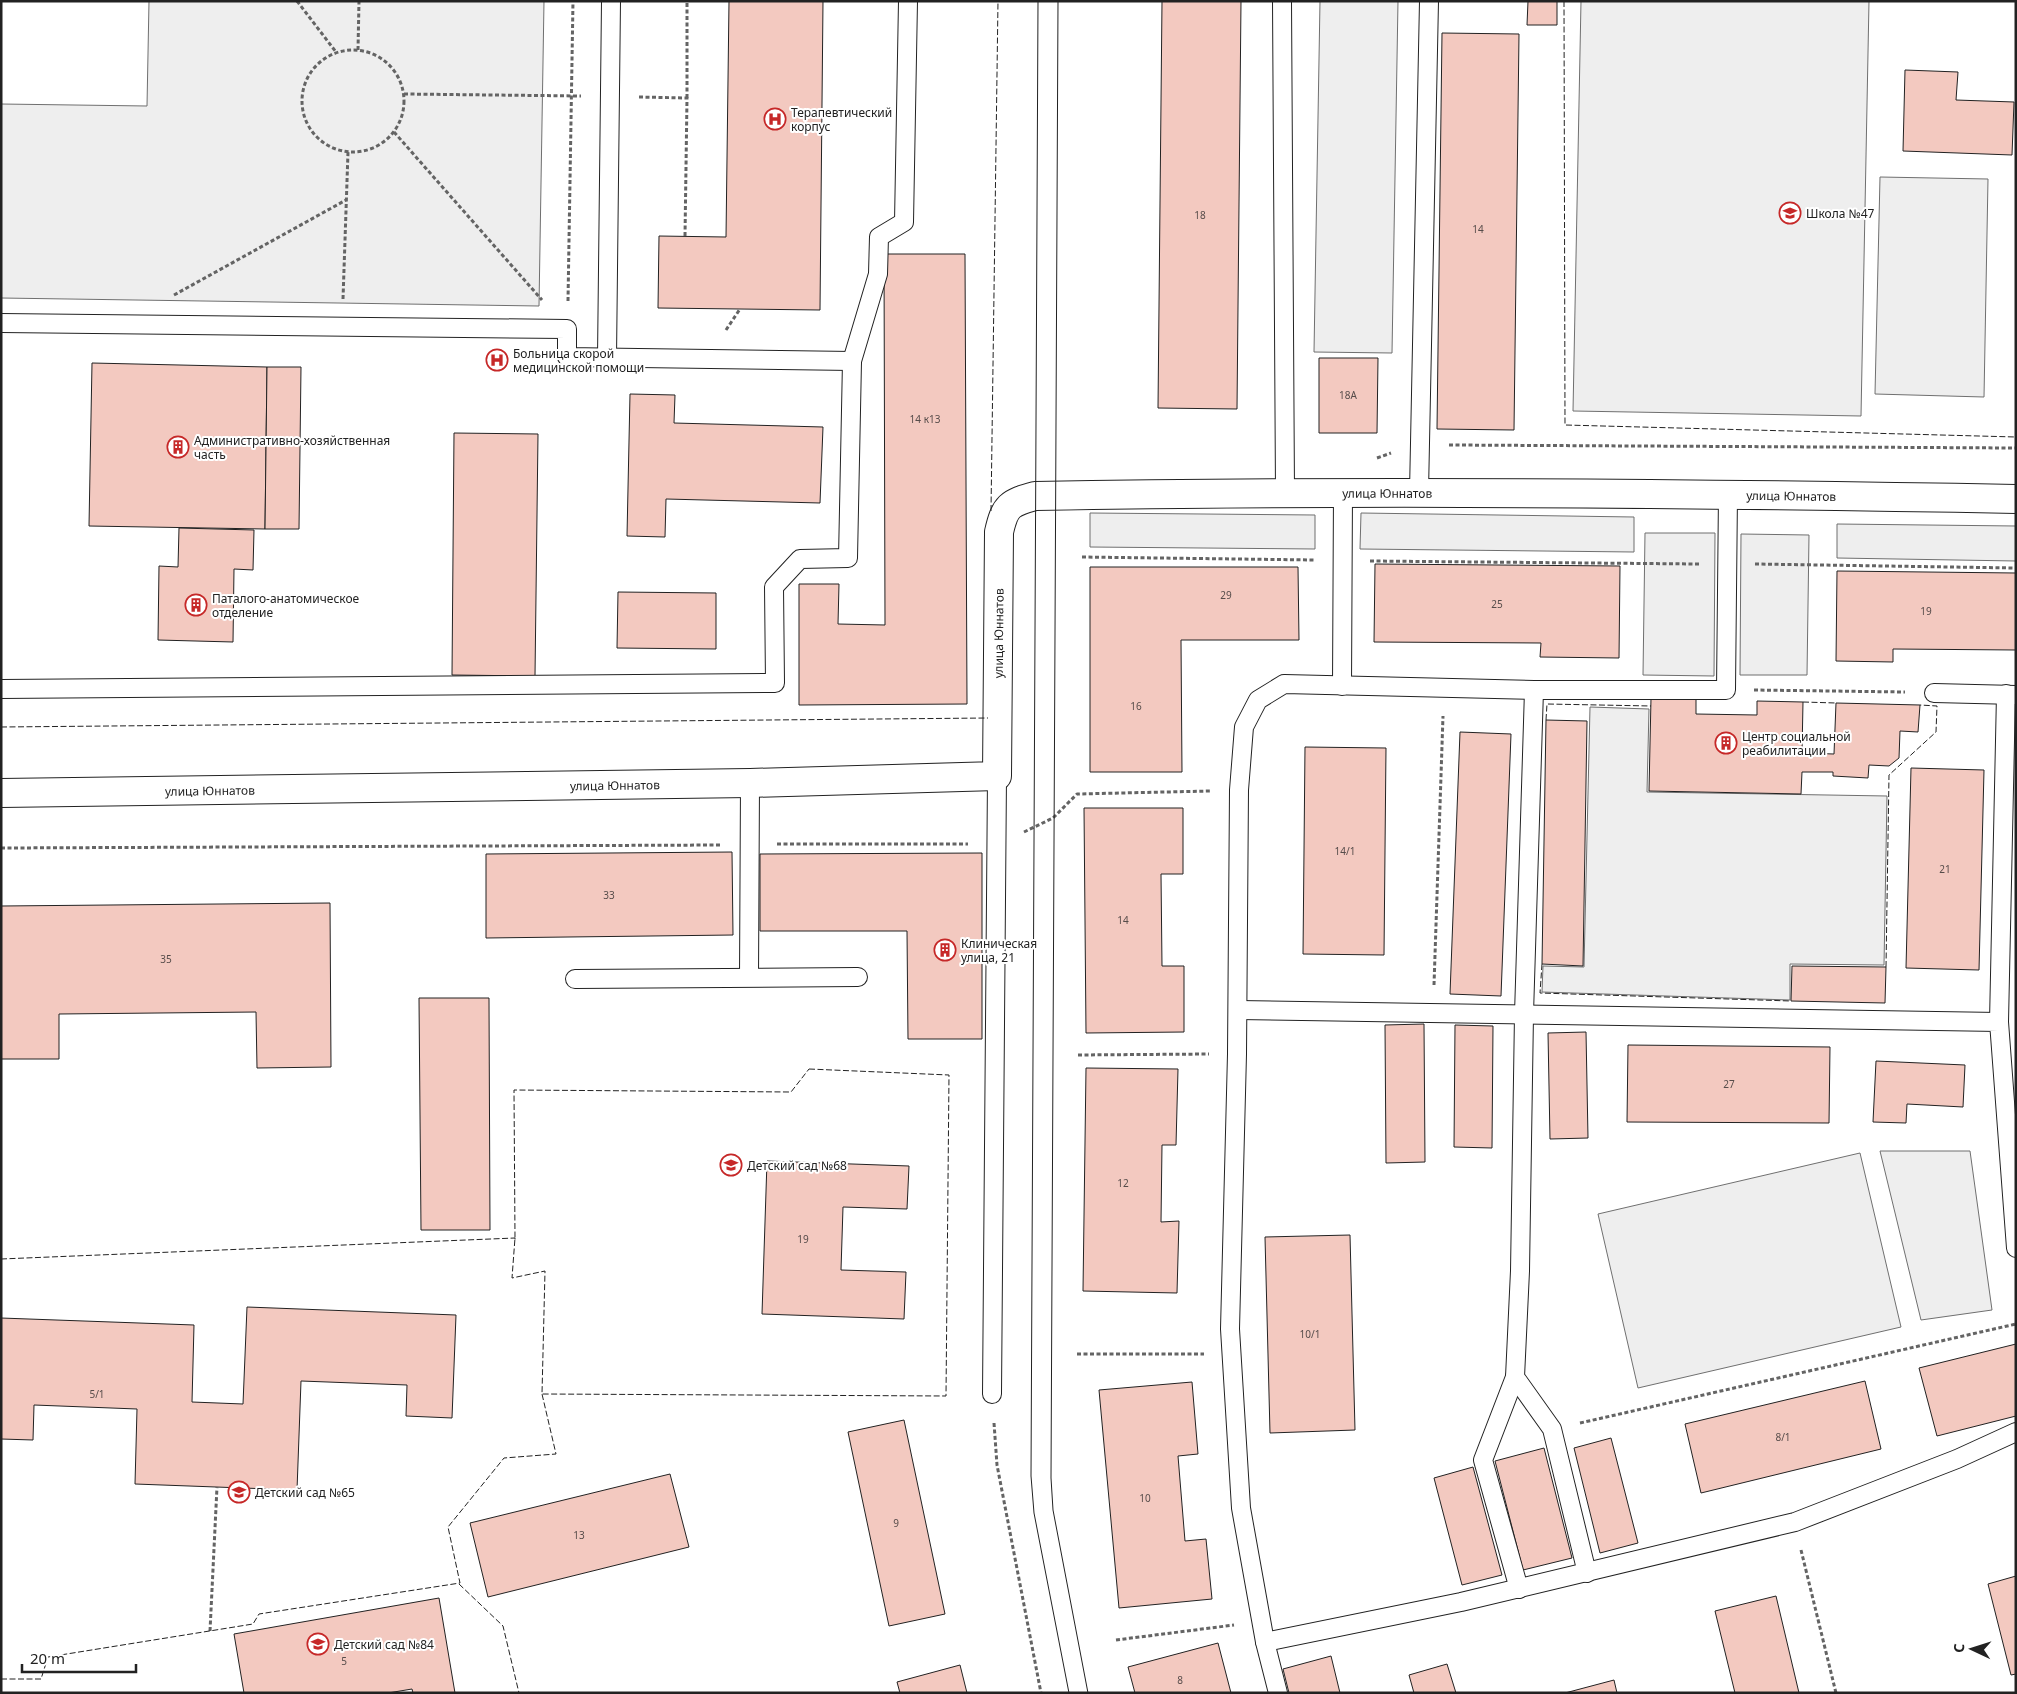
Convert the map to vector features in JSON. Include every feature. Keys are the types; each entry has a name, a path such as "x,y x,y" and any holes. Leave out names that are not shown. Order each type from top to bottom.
{"street":[{"name":"улица Юннатов","path":"1,793 750,783 997,776 999,532 1005,511 1012,503 1035,496 1419,492 1728,493 2016,499"}],"lane":[{"path":"607,358 611,1"},
{"path":"1,689 775,683 774,587 800,559 848,558 852,361 878,274 879,237 904,222 908,1"},
{"path":"1282,1 1284,492"},
{"path":"1419,492 1429,1"},
{"path":"1,323 567,328 567,357 852,361"},
{"path":"1342,686 1343,492"},
{"path":"1278,1693 1266,1642 1241,1508 1230,1355 1238,1010 1239,790 1244,727 1258,700 1284,684 1534,690 1726,690 1728,493"},
{"path":"1519,1588 1483,1460 1515,1377 1534,690"},
{"path":"1934,692 2011,694 2008,972 1999,1022 2016,1248"},
{"path":"992,1394 997,776"},
{"path":"749,977 750,783"},
{"path":"575,979 858,977"},
{"path":"1238,1010 1999,1022"},
{"path":"1515,1377 1552,1430 1587,1573"},
{"path":"1266,1642 1587,1573 1795,1522 1957,1459 2016,1432"}],"path":[{"path":"297,1 336,52"},
{"path":"358,50 360,1"},
{"path":"567,328 573,1"},
{"path":"687,1 687,98"},
{"path":"358,50 375,55 390,66 399,78 404,94 403,112 394,132 375,148 348,152 331,148 309,128 302,107 304,84 310,72 320,61 336,52 358,50"},
{"path":"394,132 567,328"},
{"path":"342,326 348,152"},
{"path":"173,296 346,200"},
{"path":"1378,456 1421,445 2016,448"},
{"path":"1082,557 2016,568"},
{"path":"1434,1012 1444,688"},
{"path":"1726,690 1934,692"},
{"path":"1,848 997,844 1053,818 1077,794 1239,790"},
{"path":"1078,1055 1237,1054"},
{"path":"1552,1430 2016,1324"},
{"path":"1077,1354 1230,1355"},
{"path":"992,1394 997,1465 1041,1693"},
{"path":"210,1631 217,1487"},
{"path":"1795,1522 1836,1693"},
{"path":"1116,1640 1262,1621"}],"shaded area":[{"path":"149,1 544,1 539,306 1,298 1,104 147,106"},
{"path":"1320,1 1398,1 1392,353 1314,352"},
{"name":"Школа №47","path":"1581,1 1869,1 1861,416 1573,411"},
{"path":"1880,177 1988,179 1984,397 1875,394"},
{"path":"1090,513 1315,515 1315,549 1090,547"},
{"path":"1361,513 1634,517 1634,552 1360,549"},
{"path":"1837,524 2016,526 2016,561 1837,558"},
{"path":"1645,533 1715,533 1714,676 1643,675"},
{"path":"1741,534 1809,535 1807,675 1740,675"},
{"path":"1590,707 1649,709 1647,792 1887,796 1884,965 1790,964 1790,1000 1542,992 1543,966 1584,967"},
{"path":"1880,1151 1970,1151 1992,1310 1921,1320"},
{"path":"1860,1153 1901,1327 1638,1388 1598,1214"}],"building":[{"name":"Терапевтический корпус","path":"729,1 823,1 820,310 658,308 659,236 726,237"},
{"path":"1162,1 1241,1 1237,409 1158,408"},
{"path":"1528,1 1557,1 1557,25 1527,25"},
{"path":"1442,33 1519,34 1514,430 1437,429"},
{"path":"1905,70 1958,72 1956,100 2014,102 2012,155 1903,151"},
{"path":"884,254 965,254 967,704 799,705 799,584 839,584 838,624 885,625"},
{"path":"1319,358 1378,358 1377,433 1319,433"},
{"name":"Административно-хозяйственная часть","path":"92,363 267,367 265,529 89,526"},
{"path":"267,367 301,367 299,529 265,529"},
{"path":"630,394 675,395 674,423 823,427 820,503 666,499 665,537 627,536"},
{"path":"454,433 538,434 535,676 452,675"},
{"name":"Паталого-анатомическое отделение","path":"179,528 254,530 253,570 234,569 233,642 158,640 159,566 178,567"},
{"path":"1375,564 1620,566 1619,658 1540,657 1541,643 1374,642"},
{"path":"1090,567 1298,567 1299,640 1181,640 1182,772 1090,772"},
{"path":"1837,571 2016,573 2016,650 1893,649 1893,662 1836,661"},
{"path":"618,592 716,593 716,649 617,648"},
{"name":"Центр социальной реабилитации","path":"1651,698 1696,699 1696,714 1757,715 1757,701 1803,702 1802,753 1834,754 1836,703 1920,705 1918,732 1900,731 1899,758 1889,766 1869,765 1868,778 1833,776 1833,772 1802,772 1801,794 1649,791"},
{"path":"1546,720 1587,721 1583,966 1542,964"},
{"path":"1460,732 1511,734 1501,996 1450,994"},
{"path":"1305,747 1386,748 1384,955 1303,954"},
{"path":"1911,768 1984,770 1979,970 1906,968"},
{"path":"1084,808 1183,808 1183,874 1161,874 1162,966 1184,966 1184,1032 1086,1033"},
{"path":"732,852 733,935 486,938 486,854"},
{"name":"Клиническая улица, 21","path":"982,853 982,1039 908,1039 907,931 760,931 760,854"},
{"path":"330,903 331,1067 257,1068 256,1012 59,1014 59,1059 1,1059 1,906"},
{"path":"1792,966 1886,967 1885,1003 1791,1001"},
{"path":"419,998 489,998 490,1230 421,1230"},
{"path":"1424,1024 1425,1162 1386,1163 1385,1025"},
{"path":"1455,1025 1493,1026 1492,1148 1454,1147"},
{"path":"1586,1032 1588,1138 1550,1139 1548,1033"},
{"path":"1628,1045 1830,1047 1829,1123 1627,1122"},
{"path":"1876,1061 1965,1065 1963,1107 1907,1104 1906,1123 1873,1122"},
{"path":"1086,1068 1178,1069 1176,1145 1162,1145 1161,1222 1179,1221 1177,1293 1083,1291"},
{"path":"767,1161 909,1166 907,1209 843,1207 841,1270 906,1272 904,1319 762,1314"},
{"path":"1350,1235 1355,1430 1270,1433 1265,1237"},
{"path":"247,1307 456,1315 452,1418 406,1416 407,1385 301,1381 297,1490 135,1484 137,1409 34,1405 33,1440 1,1439 1,1318 194,1325 192,1402 243,1404"},
{"path":"2016,1344 2016,1416 1937,1436 1919,1368"},
{"path":"1865,1381 1881,1449 1701,1493 1685,1424"},
{"path":"1192,1382 1198,1454 1178,1456 1185,1541 1206,1539 1212,1599 1119,1608 1099,1390"},
{"path":"904,1420 945,1614 889,1626 848,1432"},
{"path":"1611,1438 1638,1543 1600,1553 1574,1448"},
{"path":"1544,1448 1572,1558 1523,1570 1495,1461"},
{"path":"1473,1467 1502,1575 1462,1585 1434,1478"},
{"path":"670,1474 689,1547 488,1597 470,1523"},
{"path":"2016,1576 2016,1674 2011,1675 1988,1584"},
{"path":"1776,1596 1799,1693 1735,1693 1715,1611"},
{"path":"439,1598 455,1693 413,1693 412,1689 388,1693 244,1693 234,1634"},
{"path":"1218,1643 1231,1693 1135,1693 1128,1667"},
{"path":"1331,1656 1340,1693 1289,1693 1283,1669"},
{"path":"1447,1664 1456,1693 1414,1693 1409,1675"},
{"path":"960,1665 967,1693 900,1693 897,1682"},
{"path":"1614,1680 1617,1693 1565,1693"}],"tram line":[{"path":"1038,1 1031,1476 1034,1513 1069,1693"},
{"path":"1058,1 1051,1478 1053,1510 1088,1693"}],"fence":[{"path":"991,511 998,1"},
{"path":"1564,1 1565,425 2016,437"},
{"path":"1803,702 1836,703"},
{"path":"1546,720 1547,704 1651,706"},
{"path":"1886,967 1889,775 1936,732 1937,706 1920,705"},
{"path":"1,727 988,718"},
{"path":"1542,964 1540,993 1791,1001"},
{"path":"809,1069 949,1075 946,1396 542,1394 545,1271 512,1278 515,1238 514,1090 791,1092 809,1069"},
{"path":"1,1259 515,1238 515,1240"},
{"path":"1,1679 41,1679 48,1657 253,1624 259,1614 460,1583 448,1527 504,1458 556,1454 542,1394"},
{"path":"459,1584 503,1626 519,1693"}],"place":[{"name":"Терапевтический корпус","path":"775,119"},
{"name":"Школа №47","path":"1790,213"},
{"name":"Больница скорой медицинской помощи","path":"497,360"},
{"name":"Административно-хозяйственная часть","path":"178,447"},
{"name":"Паталого-анатомическое отделение","path":"196,605"},
{"name":"Центр социальной реабилитации","path":"1726,743"},
{"name":"Клиническая улица, 21","path":"945,950"},
{"name":"Детский сад №68","path":"731,1165"},
{"name":"Детский сад №65","path":"239,1492"},
{"name":"Детский сад №84","path":"318,1644"}]}
